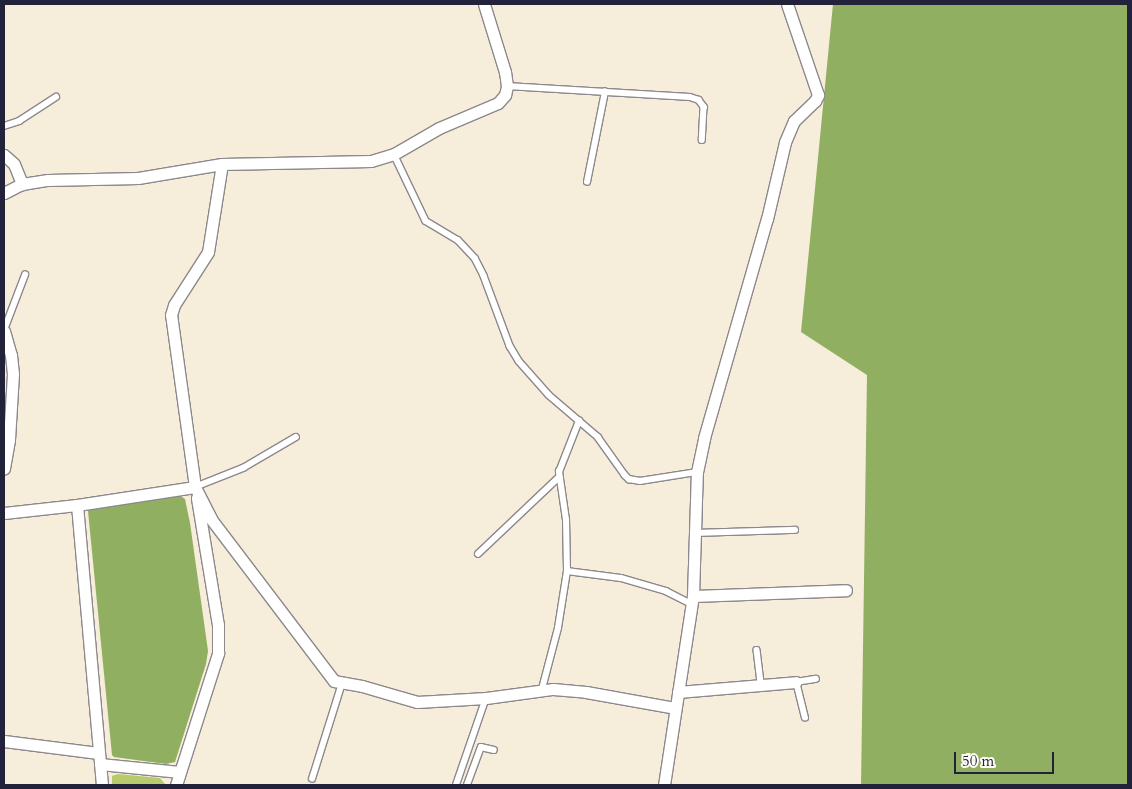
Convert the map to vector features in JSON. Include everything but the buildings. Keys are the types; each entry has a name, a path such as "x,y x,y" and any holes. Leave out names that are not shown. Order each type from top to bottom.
{"street":[{"path":"4,193 22,184 72,179 138,178 222,164 371,160 394,154 439,128 498,102 505,95 507,86 505,72 484,4"},
{"path":"664,785 692,600 697,533 698,472 714,401 764,228 785,142 794,121 815,101 818,95 787,4"},
{"path":"4,155 14,164 22,184"},
{"path":"176,785 218,653 218,625 195,487 171,315 174,305 208,252 222,164"},
{"path":"4,330 11,355 9,374 9,440 4,469"},
{"path":"4,512 77,505 195,487"},
{"path":"195,487 211,519 328,675 342,683 362,686 417,702 486,698 542,690 586,692 675,708"},
{"path":"77,505 102,785"},
{"path":"692,600 846,590"},
{"path":"678,692 796,682"},
{"path":"4,740 180,772"}],"lane":[{"path":"507,86 690,97 699,100 704,107 702,140"},
{"path":"587,182 605,92"},
{"path":"4,126 19,121 56,97"},
{"path":"394,154 426,221 458,240 476,258 514,354 549,395 598,437 613,461 629,479 647,481 698,472"},
{"path":"4,330 25,275"},
{"path":"478,554 558,477 579,421"},
{"path":"195,487 243,468 296,436"},
{"path":"542,690 558,628 567,572 566,520 558,477"},
{"path":"697,533 795,530"},
{"path":"567,572 621,578 692,600"},
{"path":"758,650 762,686"},
{"path":"805,718 796,682 816,679"},
{"path":"312,779 342,683"},
{"path":"456,785 486,698"},
{"path":"467,785 481,746 494,750"}],"green space":[{"path":"833,4 1128,4 1128,785 861,785 867,375 801,332"},
{"path":"179,495 185,499 190,523 208,651 206,664 175,762 166,764 114,757 112,755 88,511"},
{"path":"118,774 160,778 166,785 112,785 112,776"}]}
